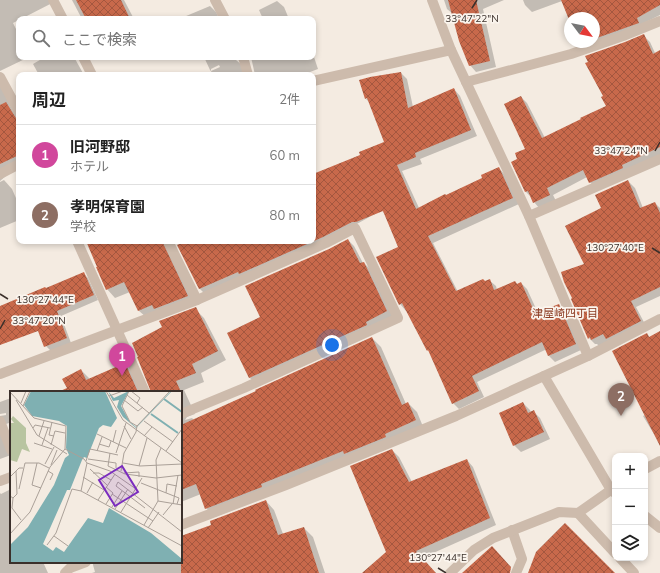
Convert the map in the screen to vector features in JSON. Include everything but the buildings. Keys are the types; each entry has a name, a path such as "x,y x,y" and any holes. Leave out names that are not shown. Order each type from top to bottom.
{"street":[{"path":"53,0 61,16"},
{"path":"215,0 223,16"},
{"path":"432,0 451,50 529,216 588,356"},
{"path":"466,82 571,54 623,36 660,21"},
{"path":"316,80 451,50"},
{"path":"84,60 90,72"},
{"path":"244,60 247,72"},
{"path":"0,77 16,106"},
{"path":"529,216 660,159"},
{"path":"0,174 16,166"},
{"path":"0,374 197,300 326,243 355,228 398,318 244,388 182,414"},
{"path":"78,244 145,391"},
{"path":"169,244 197,300"},
{"path":"182,525 286,485 456,416 588,356 660,319"},
{"path":"544,376 613,489"},
{"path":"0,421 10,447"},
{"path":"648,468 660,460"},
{"path":"0,481 10,477"},
{"path":"450,573 474,550 493,538 559,512 578,513 612,491"},
{"path":"578,513 612,550"},
{"path":"648,518 660,528"},
{"path":"512,530 522,559 516,573"},
{"path":"623,561 634,573"},
{"path":"68,568 83,563"}],"place":[{"name":"旧河野邸","path":"122,376"},
{"name":"孝明保育園","path":"621,416"}],"district":[{"name":"津屋崎四丁目","path":"565,313"}]}
